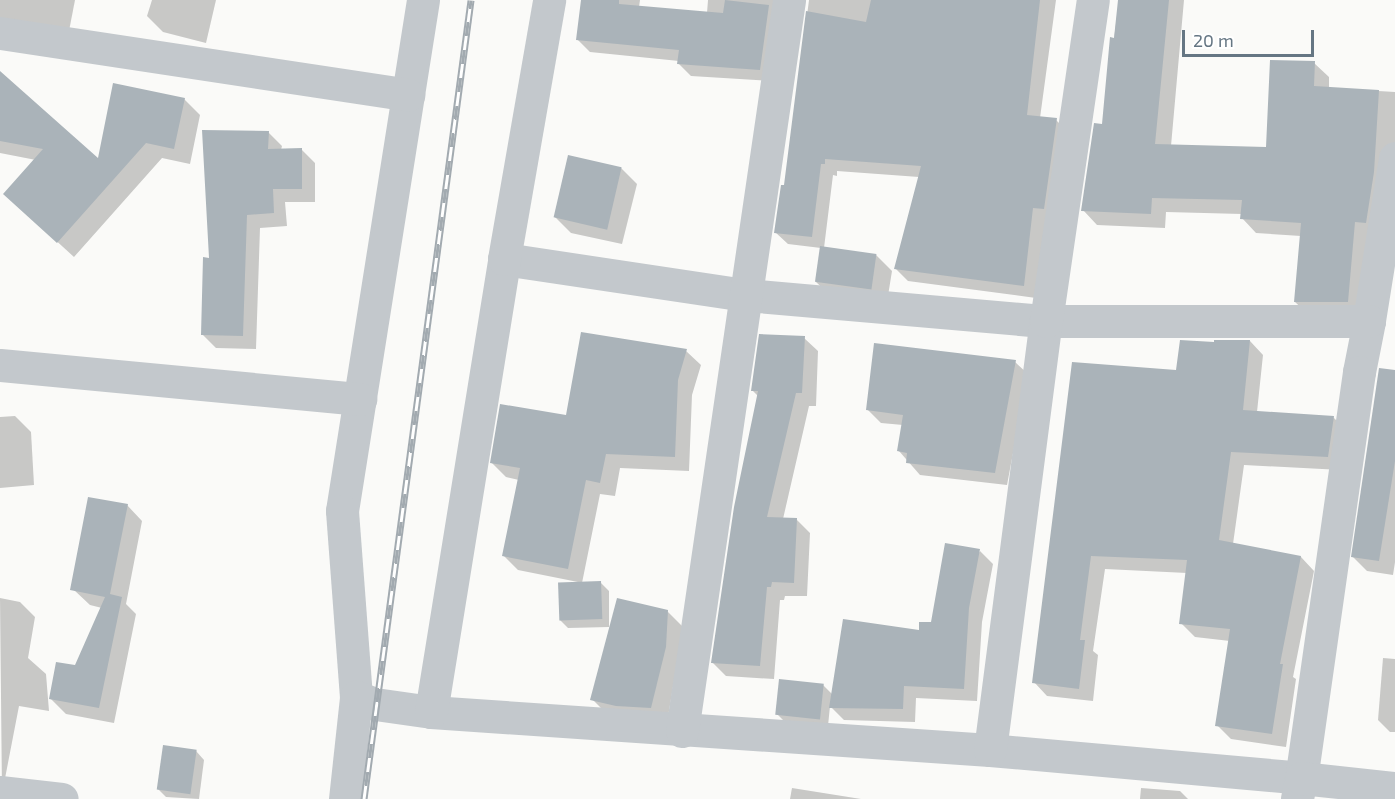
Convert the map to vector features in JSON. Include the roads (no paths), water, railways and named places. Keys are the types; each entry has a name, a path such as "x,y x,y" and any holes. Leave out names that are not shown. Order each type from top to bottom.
{"street":[{"path":"345,799 356,697 342,511 423,0"},
{"path":"431,712 504,259 549,0"},
{"path":"682,731 789,0"},
{"path":"990,750 1046,321 1093,0"},
{"path":"0,33 408,95"},
{"path":"1299,789 1359,372 1370,321 1395,158"},
{"path":"504,259 746,295 1046,321 1370,321"},
{"path":"0,365 360,399"},
{"path":"356,697 375,704 431,712 682,731 990,750 1299,789 1395,788"},
{"path":"0,792 62,799"}],"railway":[{"path":"364,799 471,0"}]}
